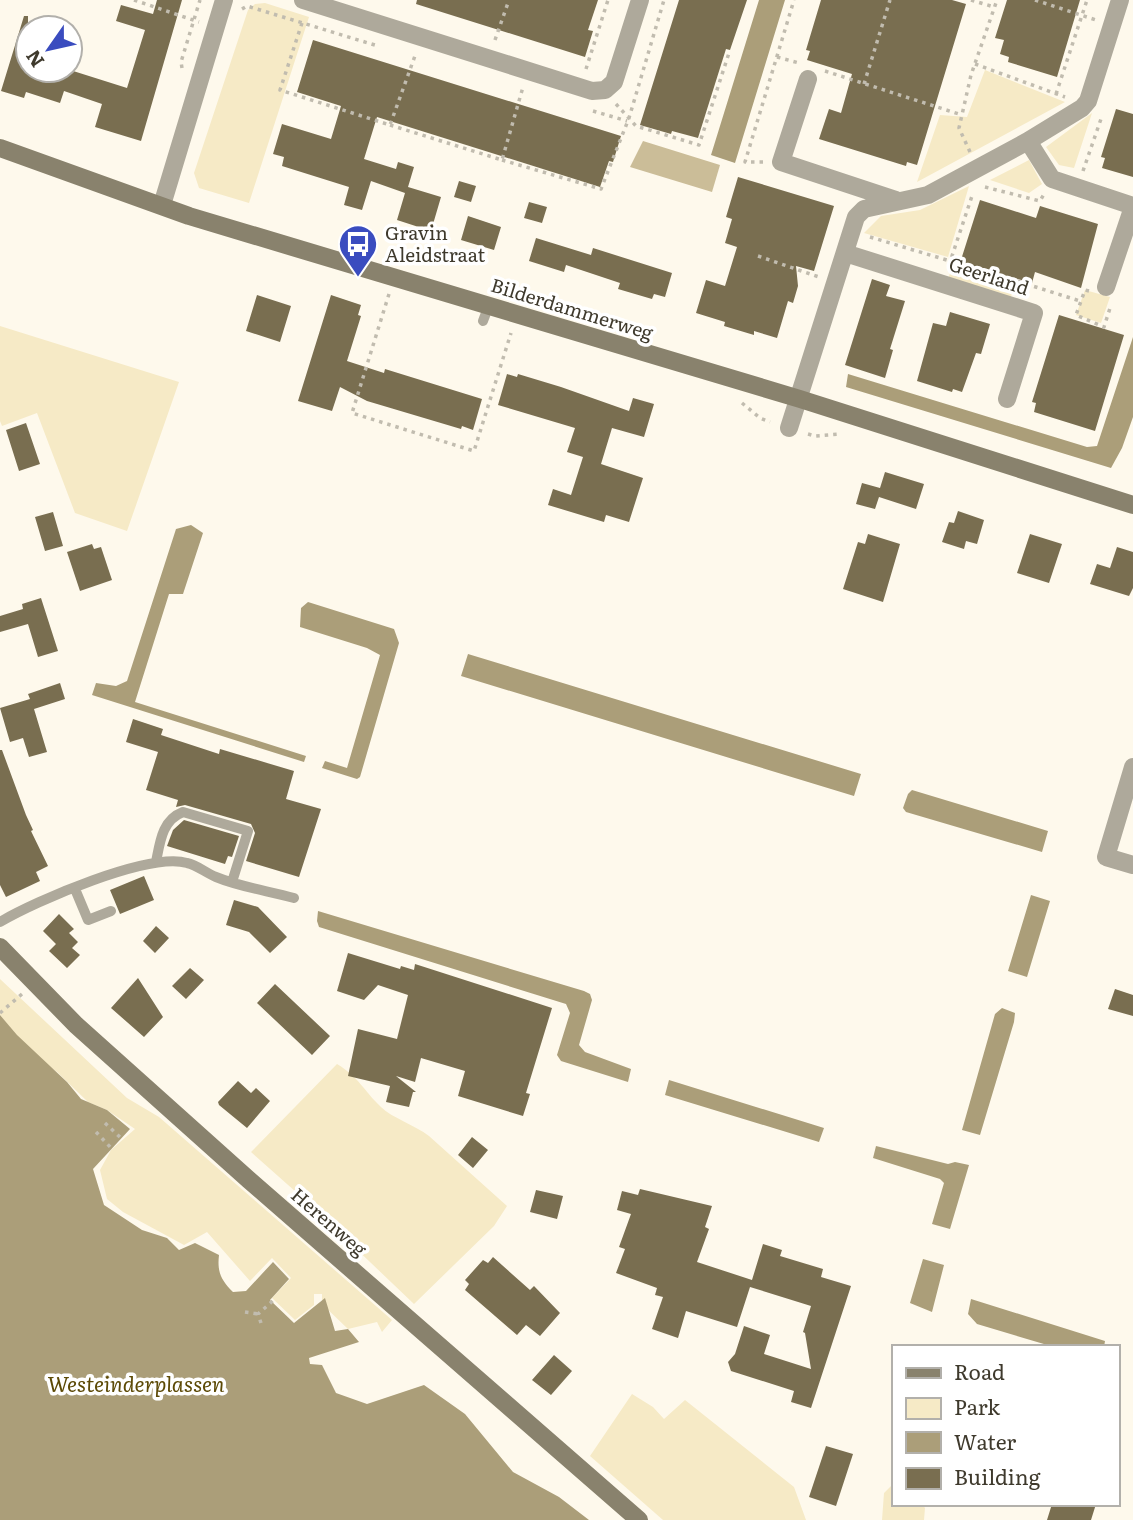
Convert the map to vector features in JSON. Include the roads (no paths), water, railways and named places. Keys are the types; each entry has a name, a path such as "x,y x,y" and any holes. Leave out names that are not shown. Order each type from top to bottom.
{"street":[{"path":"162,205 224,0"},
{"path":"306,1 592,91 605,90 614,82 640,0"},
{"path":"789,428 856,217 864,209 928,195 1028,141 1082,108 1088,101 1120,0"},
{"path":"810,73 782,162 896,200"},
{"path":"1028,141 1052,179 1133,206 1105,291"},
{"name":"Bilderdammerweg","path":"0,148 190,216 424,290 486,313 800,399 1133,505"},
{"name":"Geerland","path":"845,253 1034,313 1007,399"},
{"path":"1133,768 1106,857 1133,865"},
{"name":"Herenweg","path":"0,947 76,1025 222,1156 639,1520"}],"lane":[{"path":"156,862 168,822 183,812 248,831 233,882"},
{"path":"0,922 75,889 140,865 169,860 188,863 217,878 294,898"},
{"path":"75,889 88,920 111,911"}],"water":[{"path":"759,0 785,0 735,163 711,155"},
{"path":"1133,337 1133,417 1122,448 1111,468 846,387 848,374 1087,447 1097,446"},
{"path":"191,525 203,533 183,594 169,594 135,702 306,756 304,762 92,695 96,683 116,686 127,681 176,529"},
{"path":"308,602 394,629 399,643 360,777 357,779 322,768 325,761 347,768 380,655 367,648 300,627 301,608"},
{"path":"468,654 861,774 854,796 461,676"},
{"path":"912,790 1048,831 1042,852 906,812 903,808"},
{"path":"1031,895 1050,901 1027,977 1008,971"},
{"path":"318,911 590,994 592,1000 579,1045 585,1052 631,1069 628,1082 561,1061 557,1055 570,1013 566,1004 319,927"},
{"path":"1002,1008 1015,1013 1014,1022 980,1135 962,1130 995,1014"},
{"name":"Westeinderplassen","path":"0,1015 81,1099 107,1110 130,1129 93,1169 104,1205 142,1230 167,1238 179,1250 195,1243 219,1255 221,1275 233,1292 246,1291 273,1262 289,1279 270,1300 294,1323 325,1298 335,1331 348,1329 359,1342 309,1358 310,1364 322,1365 336,1393 367,1404 424,1385 465,1414 513,1472 559,1497 589,1520 0,1520"},
{"path":"669,1080 824,1128 819,1142 665,1095"},
{"path":"876,1146 948,1164 955,1162 969,1165 950,1229 932,1224 944,1183 940,1179 873,1158"},
{"path":"923,1259 944,1265 932,1312 910,1303"},
{"path":"971,1299 1105,1341 1104,1345 1047,1345 977,1324 968,1314"}],"place":[{"name":"Gravin Aleidstraat","path":"358,278"}]}
